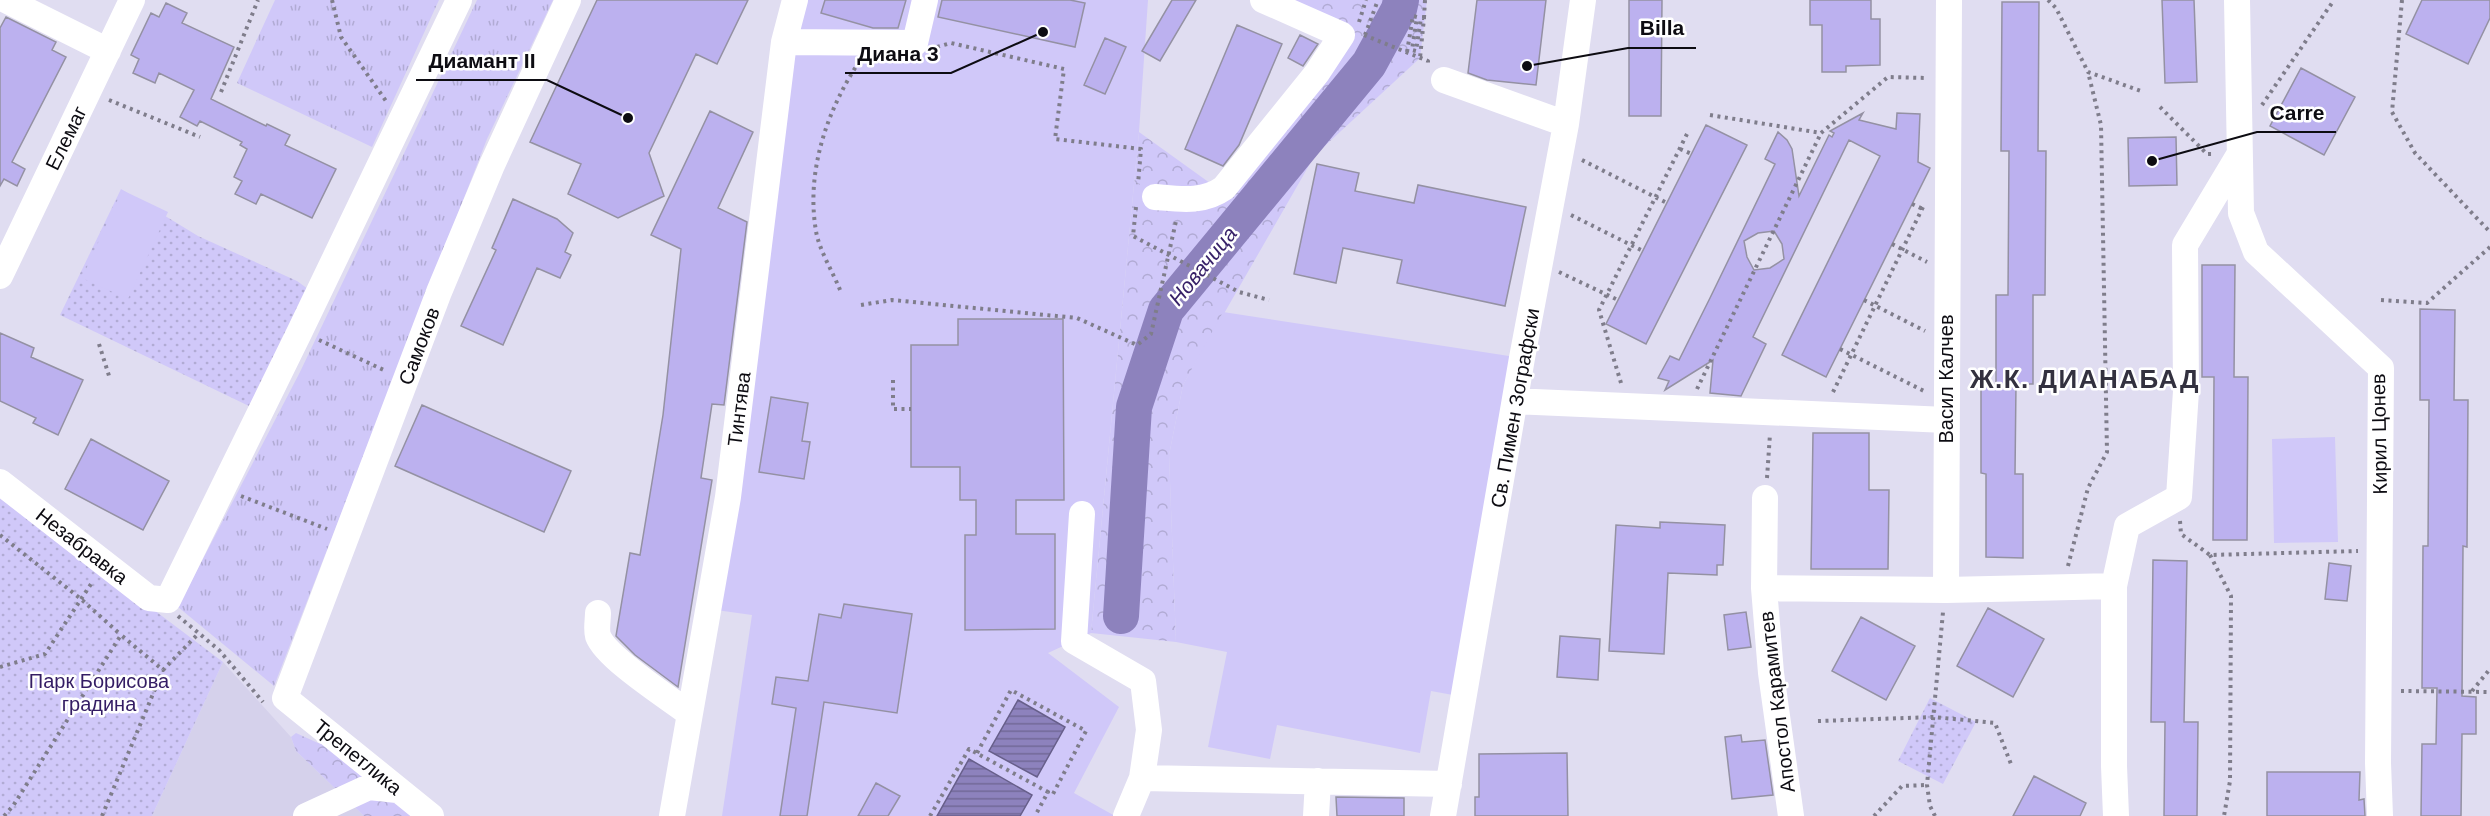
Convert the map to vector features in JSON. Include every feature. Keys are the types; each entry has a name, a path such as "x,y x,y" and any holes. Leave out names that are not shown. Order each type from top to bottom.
{"street":[{"path":"6,0 108,51"},
{"name":"Елемаг","path":"0,276 132,0"},
{"path":"223,489 459,0"},
{"name":"Самоков","path":"285,698 439,292 492,165 568,0"},
{"name":"Тинтява","path":"672,816 728,497 784,42 795,0"},
{"path":"784,42 915,43 925,0"},
{"path":"1142,199 1180,200 1211,197 1224,188 1317,73 1354,34 1263,0"},
{"name":"Св. Пимен Зографски","path":"1443,816 1566,124 1583,0"},
{"name":"Васил Калчев","path":"1946,590 1949,0"},
{"name":"Кирил Цонев","path":"2237,0 2241,213 2256,252 2381,368 2378,763 2380,816"},
{"path":"1444,80 1566,124"},
{"path":"2116,816 2114,586 2127,526 2179,497 2186,391 2185,245 2240,154"},
{"path":"1515,401 1822,415 1946,411"},
{"name":"Незабравка","path":"0,482 149,598 168,600 223,489"},
{"name":"Апостол Карамитев","path":"1765,498 1764,588 1771,673 1791,816"},
{"path":"1082,514 1074,640 1143,681 1149,730 1142,778 1126,816"},
{"path":"1946,590 2114,586"},
{"name":"Апостол Карамитев","path":"1764,588 1946,590"},
{"path":"598,613 597,634 603,645 688,722"},
{"path":"638,691 688,722"},
{"name":"Трепетлика","path":"285,698 431,816"},
{"path":"1142,778 1449,784"},
{"path":"1316,816 1318,781"},
{"path":"306,816 369,787 397,790"}],"path":[{"path":"221,92 258,0"},
{"path":"332,0 341,37 401,121"},
{"path":"1354,34 1366,0"},
{"path":"1354,34 1378,0"},
{"path":"1354,34 1420,58 1425,0"},
{"path":"2048,0 2056,8 2088,72 2101,125 2108,452 2088,488 2062,587"},
{"path":"2260,108 2334,0"},
{"path":"2402,0 2392,112 2415,153 2490,232"},
{"path":"1407,52 1413,16 1418,17 1412,50 1416,51 1421,18 1424,18"},
{"path":"1001,55 1064,69 1055,139 1141,149 1142,199 1133,236 1239,292 1269,300"},
{"path":"2088,72 2141,91"},
{"path":"1687,409 1821,133 1888,77 1947,79"},
{"path":"840,290 816,232 813,183 833,111 849,78"},
{"path":"89,91 200,137"},
{"path":"2160,107 2207,154 2240,154"},
{"path":"1710,115 1821,133"},
{"path":"1628,406 1599,310 1688,132"},
{"path":"1680,149 1692,154"},
{"path":"1561,150 1667,203"},
{"path":"1822,415 1927,199"},
{"path":"1551,206 1643,251"},
{"path":"861,305 892,300 1077,318 1137,345 1151,333 1176,224"},
{"path":"1892,244 1946,272"},
{"path":"2381,300 2427,303 2490,247"},
{"path":"1541,263 1618,300"},
{"path":"1864,300 1922,330"},
{"path":"300,332 379,369"},
{"path":"99,344 110,379"},
{"path":"1840,349 1946,411"},
{"path":"893,380 893,409 911,409"},
{"path":"1765,498 1772,413"},
{"path":"223,489 347,537"},
{"path":"2179,497 2181,534 2210,555 2231,596 2230,781 2224,816"},
{"path":"1,536 81,599 163,670"},
{"path":"2210,555 2380,550"},
{"path":"1935,816 1930,806 1927,785 1946,590"},
{"path":"0,667 45,654 81,599"},
{"path":"102,816 163,670 198,634"},
{"path":"4,816 13,806 120,635"},
{"path":"2471,692 2490,669"},
{"path":"930,816 969,749 1053,794 1086,731 1011,690 977,753"},
{"path":"2395,691 2490,692"},
{"path":"1818,721 1934,717 1995,723 2012,764"},
{"path":"1874,816 1902,786 1927,785"},
{"path":"1035,816 1048,792"}],"shaded area":[{"path":"223,662 291,737 296,751 364,816 152,816"},
{"path":"1018,700 1065,727 1037,777 989,751"},
{"path":"969,759 1032,795 1020,816 937,816"}],"green space":[{"path":"275,0 439,0 372,147 237,83"},
{"path":"477,0 553,0 487,139 274,686 178,607 300,372"},
{"path":"796,0 1148,0 1139,132 1091,633 1048,653 1119,707 1074,793 1115,816 722,816 752,615 709,609"},
{"path":"1290,0 1427,0 1420,58 1315,155 1183,385 1169,455 1176,642 1091,633 1139,132 1228,196 1355,31"},
{"path":"121,189 198,236 297,281 308,289 251,407 60,315"},
{"path":"122,190 168,212 128,299 82,278"},
{"path":"1223,312 1522,358 1464,697 1431,691 1420,753 1277,725 1270,759 1208,747 1227,652 1176,642 1169,455 1183,385"},
{"path":"2335,437 2338,542 2274,543 2272,439"},
{"name":"Парк Борисова градина","path":"0,494 223,662 152,816 0,816"},
{"path":"1930,698 1976,722 1943,784 1898,761"},
{"path":"296,733 318,743 327,741 415,816 364,816 296,751 291,737"}],"building":[{"path":"597,0 748,0 717,64 696,54 649,153 664,196 618,218 568,194 581,164 530,142"},
{"path":"825,0 906,0 898,28 873,28 821,13"},
{"path":"942,0 1070,0 1085,3 1075,47 938,17"},
{"path":"1172,0 1196,0 1160,61 1142,51"},
{"path":"1477,0 1546,0 1536,85 1487,80 1468,73"},
{"path":"1629,0 1662,0 1661,116 1629,116"},
{"path":"1810,0 1871,0 1871,19 1880,19 1880,65 1846,66 1846,72 1822,72 1822,25 1810,25"},
{"path":"2162,0 2194,0 2197,82 2165,83"},
{"path":"2422,0 2490,0 2490,18 2468,64 2406,34"},
{"path":"2002,2 2039,2 2038,151 2046,151 2045,295 2033,295 2033,384 2016,384 2015,474 2023,474 2023,558 1986,557 1986,474 1981,473 1981,384 1996,384 1996,295 2008,295 2009,151 2001,151"},
{"path":"166,3 187,13 182,23 234,47 211,99 290,135 285,145 336,169 312,218 261,194 256,204 235,194 242,181 234,177 247,149 240,145 242,142 200,121 197,126 180,117 194,90 159,73 155,83 133,73 139,59 131,55 151,13 159,17"},
{"path":"6,17 56,42 52,50 66,57 12,162 25,169 17,186 4,179 0,186 0,28"},
{"path":"1237,25 1282,44 1239,145 1223,166 1185,149"},
{"path":"1300,35 1318,44 1303,66 1288,58"},
{"path":"1105,38 1126,47 1105,94 1084,85"},
{"path":"2301,68 2355,97 2324,155 2270,126"},
{"path":"710,111 753,132 718,208 747,222 724,405 712,404 701,478 712,480 678,687 635,655 616,636 630,553 640,555 663,415 681,249 651,235"},
{"path":"1863,113 1859,120 1896,129 1897,113 1920,114 1918,162 1930,168 1826,377 1782,355 1880,156 1849,140 1753,337 1766,344 1741,396 1710,393 1713,360 1665,390 1669,381 1658,378 1670,356 1679,360 1710,298 1775,164 1765,159 1778,132 1787,140 1792,149 1799,196 1829,135 1832,137 1834,133 1830,131","holes":["1774,231 1782,244 1784,259 1770,268 1754,270 1747,257 1744,241 1758,233"]},
{"path":"1706,125 1747,145 1646,344 1606,324"},
{"path":"2176,137 2177,185 2129,186 2128,138"},
{"path":"1317,164 1359,173 1355,191 1414,203 1418,185 1526,207 1505,306 1397,283 1402,260 1343,248 1336,283 1294,274"},
{"path":"513,199 557,219 573,233 565,252 571,255 560,278 537,268 503,345 461,326 496,250 492,248"},
{"path":"2202,265 2235,265 2234,377 2248,377 2247,540 2213,540 2214,377 2202,377"},
{"path":"2420,309 2455,310 2454,400 2468,400 2467,547 2463,546 2462,696 2476,697 2476,734 2462,734 2461,816 2421,816 2422,744 2436,744 2437,688 2422,688 2423,546 2428,546 2429,400 2420,400"},
{"path":"958,319 1063,319 1064,500 1016,500 1016,534 1055,534 1055,629 965,630 965,535 976,535 976,500 960,500 960,467 911,467 911,345 958,345"},
{"path":"0,333 34,348 31,357 83,380 58,435 33,423 36,418 0,401"},
{"path":"771,397 808,403 802,441 810,442 804,479 759,472"},
{"path":"422,405 571,471 544,532 395,466"},
{"path":"1813,433 1869,433 1869,490 1889,490 1888,569 1811,569"},
{"path":"91,439 169,481 143,530 65,489"},
{"path":"1660,522 1725,525 1723,565 1717,565 1717,575 1668,573 1664,654 1609,651 1616,525 1660,528"},
{"path":"2153,560 2187,561 2184,722 2198,722 2197,816 2164,816 2165,722 2151,722"},
{"path":"2329,563 2351,566 2347,601 2325,599"},
{"path":"844,604 912,614 897,713 824,702 807,816 780,816 796,708 772,704 776,677 808,681 819,614 841,618"},
{"path":"1988,608 2044,639 2013,697 1957,666"},
{"path":"1746,612 1751,647 1728,650 1724,615"},
{"path":"1861,617 1915,646 1886,700 1832,671"},
{"path":"1560,636 1600,639 1598,680 1557,677"},
{"path":"1741,735 1742,742 1765,740 1773,795 1732,799 1725,737"},
{"path":"1567,753 1568,816 1475,816 1475,797 1479,797 1479,754"},
{"path":"2267,772 2360,772 2359,800 2364,799 2365,816 2267,816"},
{"path":"2034,776 2086,803 2080,816 2013,816"},
{"path":"876,783 900,796 888,816 858,816"},
{"path":"1336,797 1404,798 1404,816 1337,816"}],"waterway":[{"name":"Новачица","path":"1121,616 1134,407 1166,310 1369,64 1399,9 1401,0"}],"place":[{"name":"Диана 3","path":"1043,32"},
{"name":"Billa","path":"1527,66"},
{"name":"Диамант II","path":"628,118"},
{"name":"Carre","path":"2152,161"}],"district":[{"name":"Ж.К. ДИАНАБАД","path":"2085,379"}]}
